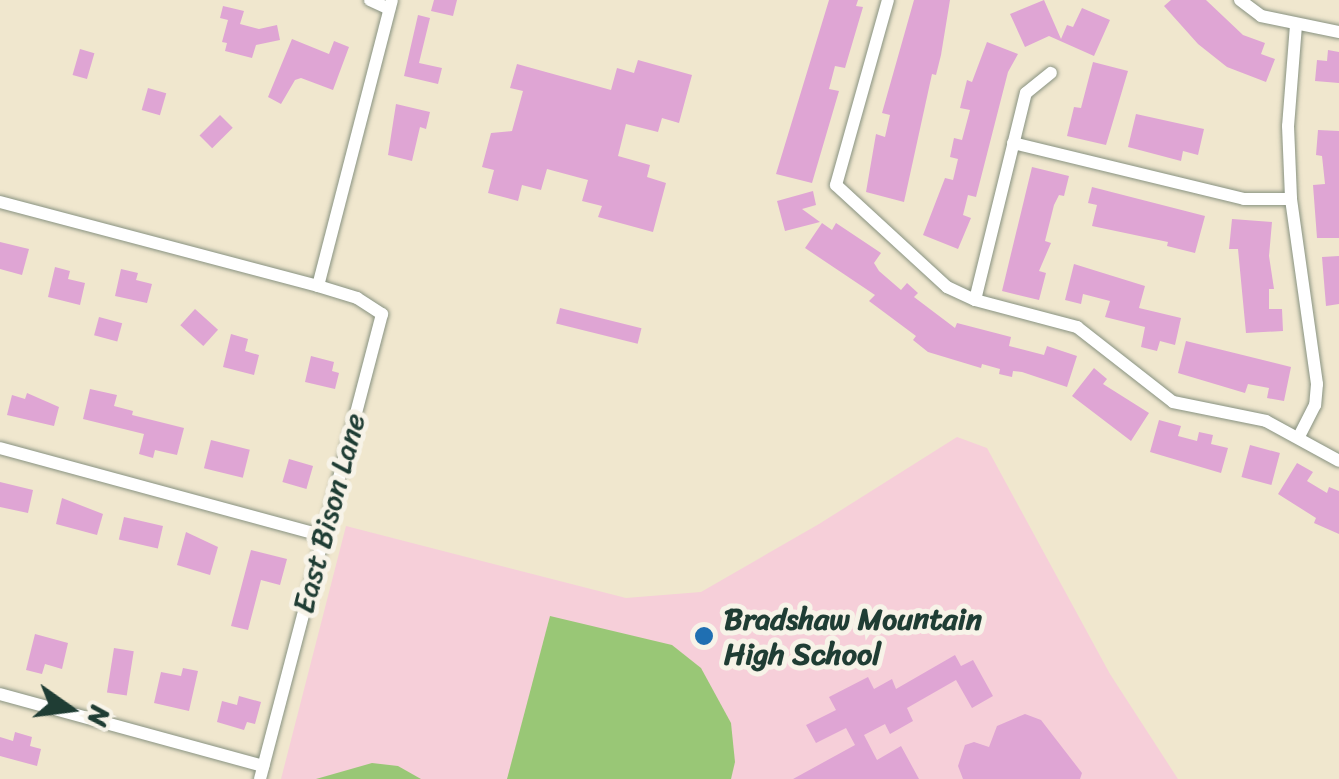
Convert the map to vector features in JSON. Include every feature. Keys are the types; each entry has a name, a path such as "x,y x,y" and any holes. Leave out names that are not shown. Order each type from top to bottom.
{"street":[{"path":"0,202 318,286 390,4 370,0"},
{"path":"888,0 836,185 946,287 975,300 1077,327 1173,402 1266,421 1339,460"},
{"path":"1240,0 1261,16 1339,32"},
{"path":"1296,25 1288,126 1291,199 1317,384 1315,405 1299,436"},
{"path":"975,300 1026,93 1050,73"},
{"path":"1013,142 1244,199 1291,199"},
{"name":"East Bison Lane","path":"261,772 382,314 356,298 318,286"},
{"path":"0,448 323,536"},
{"path":"0,694 261,772"}],"shaded area":[{"name":"Bradshaw Mountain High School","path":"957,437 987,448 1110,674 1178,779 281,779 346,526 626,598 701,592"}],"green space":[{"path":"550,616 672,645 701,668 731,723 735,762 731,779 507,779"},
{"path":"372,763 398,766 421,779 316,779"}],"building":[{"path":"434,0 457,0 453,16 431,11"},
{"path":"829,0 858,0 856,6 863,7 845,68 835,66 829,89 839,91 812,183 776,174"},
{"path":"914,0 950,0 941,55 936,75 932,74 904,202 866,192 876,134 885,137 890,115 882,113"},
{"path":"1044,0 1061,39 1067,25 1073,27 1082,8 1110,20 1094,56 1049,36 1025,47 1010,14"},
{"path":"1171,0 1206,0 1243,35 1265,43 1261,54 1275,59 1266,82 1227,67 1198,44 1164,6"},
{"path":"223,6 244,11 240,24 259,29 277,25 280,40 256,45 252,58 225,51 227,43 222,42 228,20 220,18"},
{"path":"418,15 430,18 419,63 442,68 438,84 404,76"},
{"path":"292,39 329,54 334,41 349,47 333,90 301,78 295,80 281,104 268,97"},
{"path":"987,42 1018,54 1008,72 976,197 968,195 963,215 971,218 958,249 923,235 945,178 953,180 958,159 950,157 954,138 962,140 970,110 960,108 967,80 972,82"},
{"path":"80,49 94,53 87,79 73,75"},
{"path":"1328,50 1339,52 1339,83 1315,81 1317,60 1327,61"},
{"path":"638,60 692,75 679,123 662,118 658,132 626,124 618,156 650,165 647,177 666,183 653,232 598,217 602,206 582,201 588,180 547,169 541,190 522,185 518,201 488,193 494,170 482,167 491,133 512,131 523,91 510,88 517,64 611,90 617,68 634,73"},
{"path":"1093,62 1128,71 1106,145 1067,136 1074,107 1081,108"},
{"path":"148,88 166,93 160,115 142,110"},
{"path":"396,104 430,112 426,129 420,127 412,161 388,155"},
{"path":"1136,114 1204,129 1198,155 1183,151 1181,161 1128,147"},
{"path":"220,115 233,128 212,148 199,136"},
{"path":"1318,130 1339,131 1339,238 1317,238 1313,185 1325,184 1322,156 1316,155"},
{"path":"1032,167 1069,176 1064,196 1059,195 1054,205 1045,241 1051,243 1039,271 1046,273 1039,300 1002,291"},
{"path":"1092,187 1205,216 1195,253 1167,246 1168,242 1092,226 1097,205 1088,203"},
{"path":"813,191 816,205 802,209 820,222 785,231 777,201"},
{"path":"1232,219 1272,222 1269,256 1274,289 1269,289 1269,309 1282,309 1283,331 1246,333 1238,249 1229,249"},
{"path":"822,223 832,230 836,223 881,253 874,263 879,271 901,290 907,283 918,293 914,297 955,328 957,323 1011,337 1009,346 1044,355 1047,346 1077,356 1067,387 1022,372 1013,371 1012,377 999,374 1000,369 982,364 981,368 928,352 913,340 916,336 869,301 875,295 805,248"},
{"path":"0,242 29,249 22,275 0,269"},
{"path":"1339,256 1339,304 1326,306 1322,257"},
{"path":"1074,264 1145,286 1139,308 1181,318 1175,345 1160,341 1157,351 1141,347 1145,327 1105,317 1110,301 1083,294 1081,304 1065,300"},
{"path":"55,267 70,271 68,279 85,283 80,305 48,297"},
{"path":"121,269 138,273 136,280 152,284 147,303 115,296"},
{"path":"560,308 642,328 638,344 556,324"},
{"path":"195,309 218,330 203,346 180,325"},
{"path":"99,317 122,323 117,342 94,335"},
{"path":"231,334 248,339 245,351 259,355 254,375 223,367"},
{"path":"1186,341 1291,367 1284,401 1267,398 1269,388 1248,384 1245,393 1178,373"},
{"path":"311,356 334,362 332,371 339,373 335,389 305,382"},
{"path":"1094,368 1107,379 1103,384 1149,413 1131,441 1072,396"},
{"path":"90,389 117,395 114,406 133,411 132,415 184,428 177,455 155,450 153,458 139,454 144,434 83,419"},
{"path":"27,393 59,407 54,426 7,415 12,395 25,399"},
{"path":"1159,420 1181,426 1178,436 1197,441 1199,432 1213,435 1211,444 1228,448 1221,473 1150,452"},
{"path":"211,440 250,450 243,478 204,468"},
{"path":"1250,445 1280,453 1271,485 1241,477"},
{"path":"289,459 313,466 306,489 282,482"},
{"path":"1297,463 1313,472 1307,481 1327,493 1329,487 1339,491 1339,534 1314,523 1316,518 1278,494"},
{"path":"0,482 33,490 28,513 0,507"},
{"path":"62,498 103,514 97,535 56,524"},
{"path":"124,517 163,526 158,548 119,539"},
{"path":"186,532 218,547 210,575 177,565"},
{"path":"251,550 287,559 280,585 261,580 248,630 231,626"},
{"path":"35,634 68,643 62,669 45,664 42,674 26,670"},
{"path":"114,648 134,651 127,696 107,692"},
{"path":"955,655 961,666 973,660 993,696 972,708 956,680 907,708 913,721 890,734 885,724 864,735 877,760 901,746 919,779 793,779 855,745 846,728 816,743 806,725 836,710 829,697 868,677 874,689 892,679 896,689"},
{"path":"183,668 198,671 189,711 154,703 161,672 181,676"},
{"path":"239,696 261,702 255,724 247,722 244,730 217,722 222,701 237,705"},
{"path":"1025,714 1041,720 1082,773 1080,779 963,779 958,766 965,745 974,742 989,747 997,726"},
{"path":"15,732 32,737 30,746 41,749 37,766 0,756 0,737 13,741"}],"place":[{"name":"Bradshaw Mountain High School","path":"704,636"}]}
